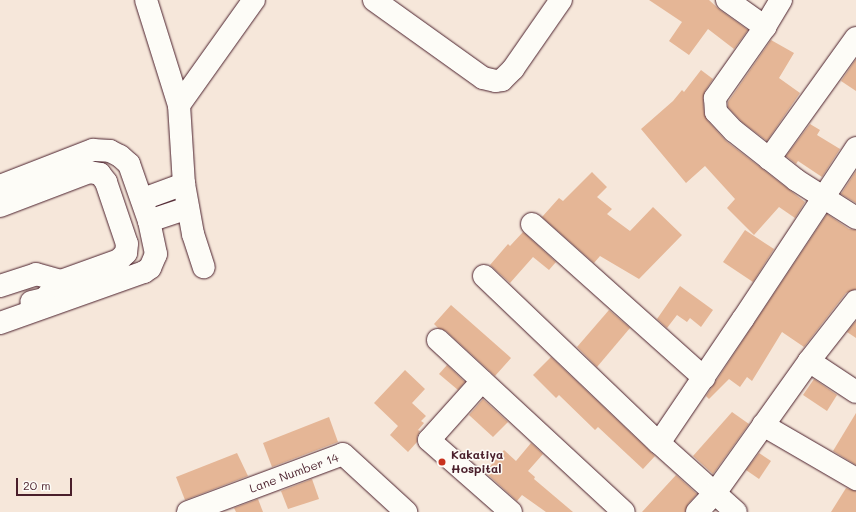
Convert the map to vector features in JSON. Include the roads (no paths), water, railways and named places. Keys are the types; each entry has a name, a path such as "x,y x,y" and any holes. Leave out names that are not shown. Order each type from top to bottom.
{"street":[{"path":"146,0 178,104 184,184 194,234 204,267"},
{"path":"178,104 254,0"},
{"path":"374,0 483,78 496,81 502,80 513,69 561,0"},
{"path":"727,0 765,27"},
{"path":"781,0 765,27 715,98 714,107 716,112 734,131 769,159 823,198 856,218"},
{"path":"769,159 856,38"},
{"path":"659,444 856,148"},
{"path":"2,196 94,150 110,150 129,164 149,221 156,254 150,268 14,311"},
{"path":"0,323 14,311 44,299 61,281 119,260 126,253 127,244 104,177 100,174 89,172 2,196"},
{"path":"142,200 184,184"},
{"path":"149,221 188,208"},
{"path":"532,224 704,378"},
{"path":"0,286 36,274 61,281"},
{"path":"484,276 659,444 736,512"},
{"path":"697,512 715,493 809,361 855,302"},
{"path":"438,340 624,512"},
{"path":"809,361 856,392"},
{"path":"482,381 429,440 510,512"},
{"path":"763,425 856,479"},
{"name":"Lane Number 14","path":"188,512 343,454 406,512"}],"place":[{"name":"Kakatiya Hospital","path":"442,462"}]}
